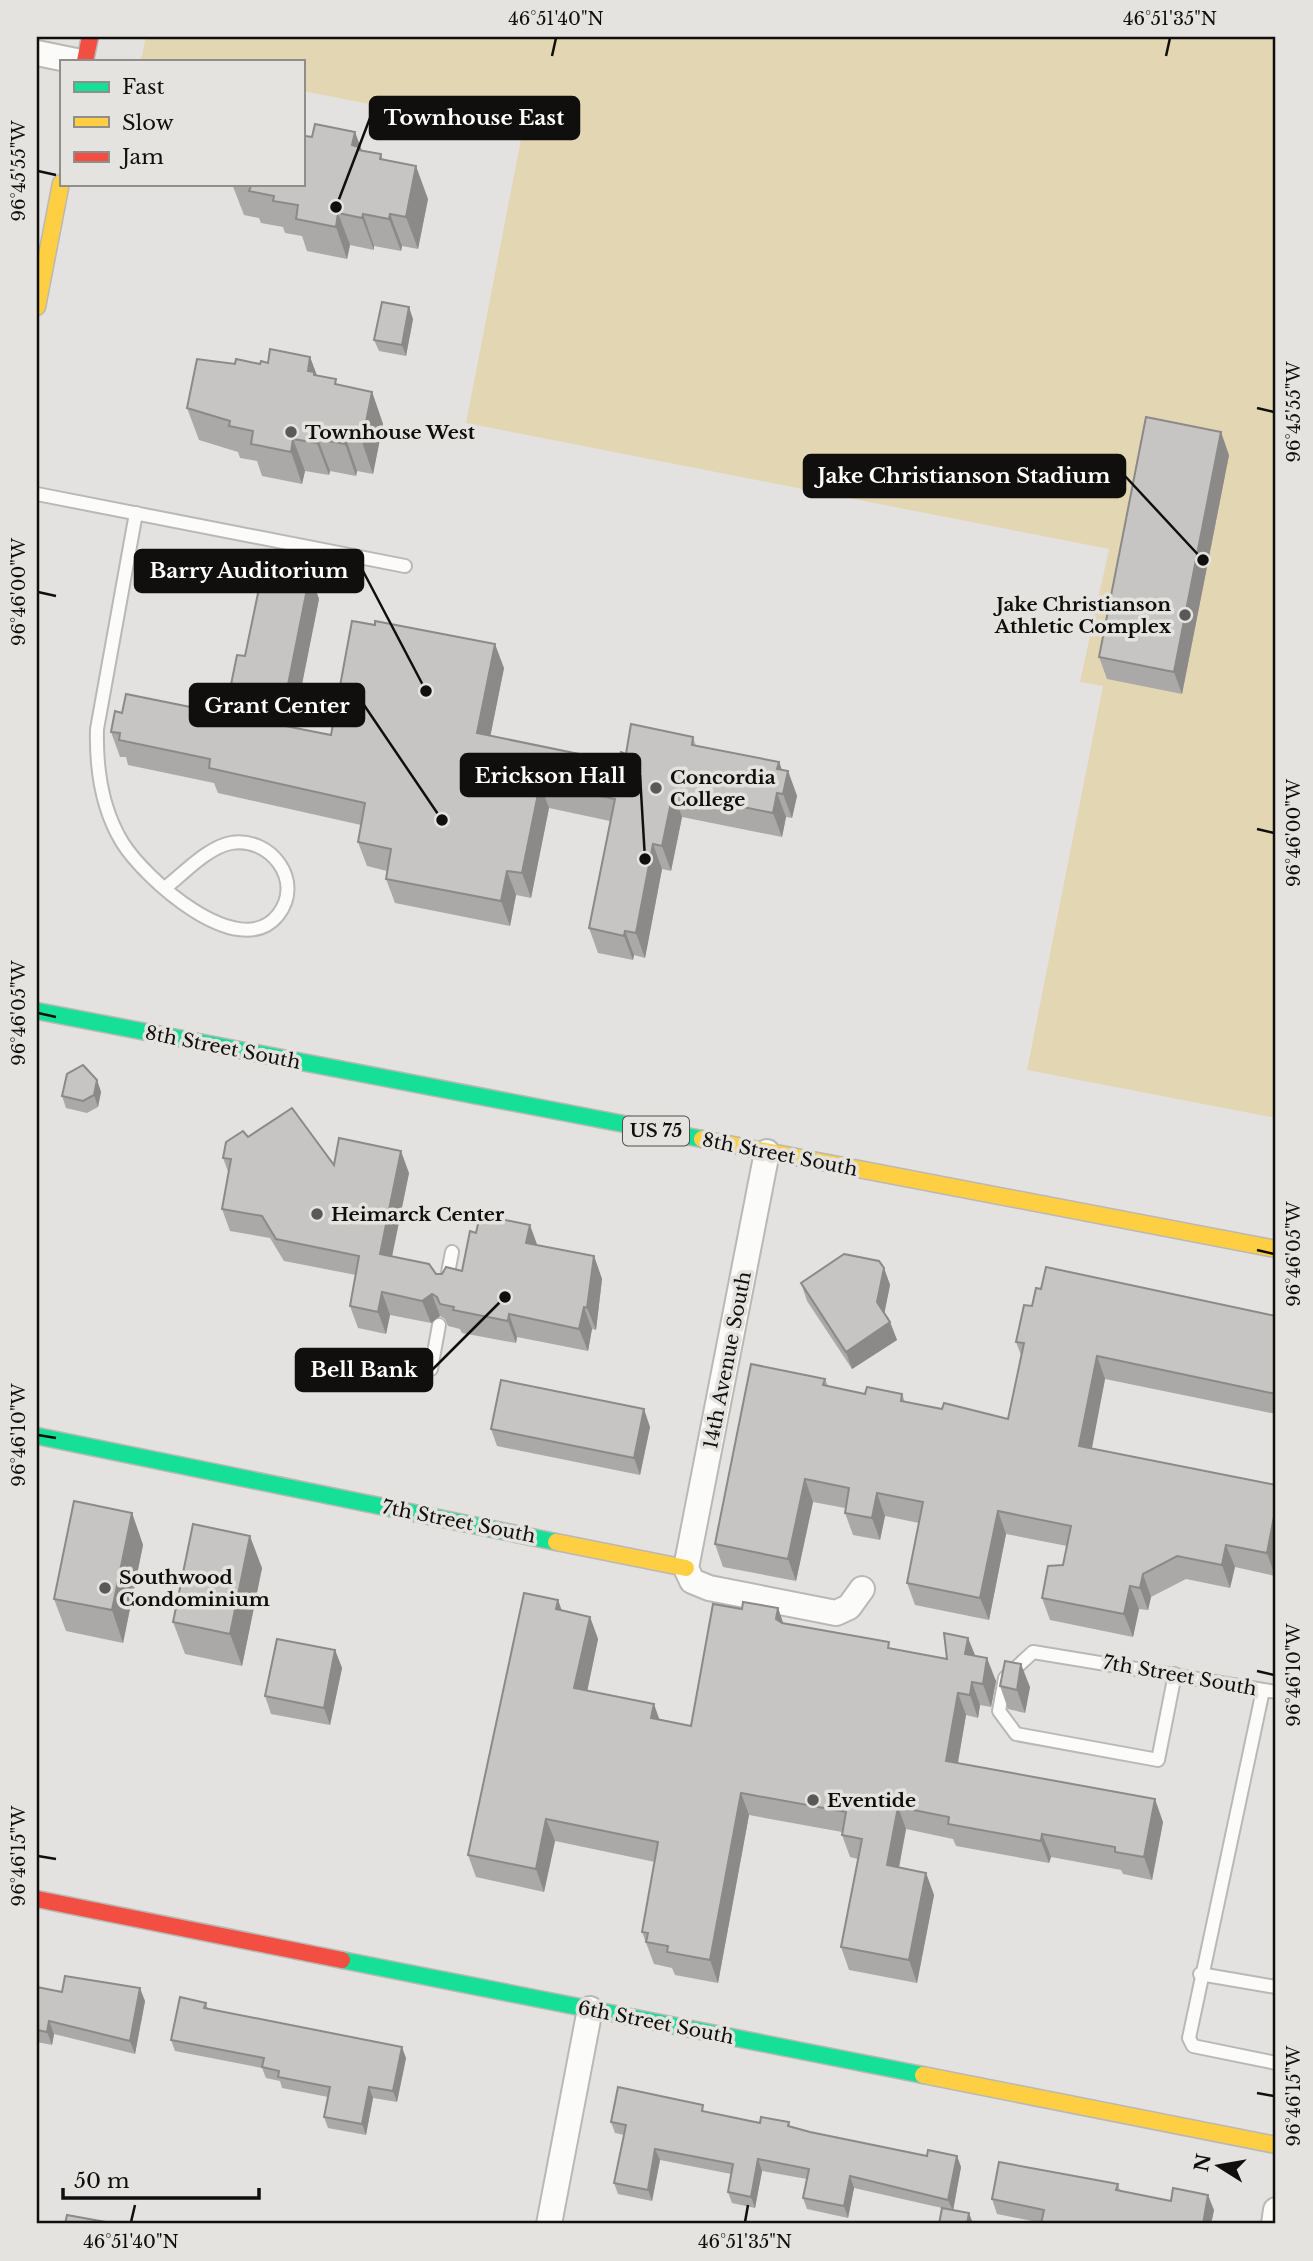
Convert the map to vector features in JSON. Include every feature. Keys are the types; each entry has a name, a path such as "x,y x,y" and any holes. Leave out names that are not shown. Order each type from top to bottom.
{"street":[{"path":"85,60 90,37"},
{"path":"37,53 71,60"},
{"path":"37,307 60,186"},
{"name":"8th Street South","path":"37,1011 1276,1249"},
{"name":"14th Avenue South","path":"686,1568 767,1152"},
{"name":"7th Street South","path":"37,1436 686,1568 692,1581 709,1588 836,1613 849,1607 862,1589"},
{"name":"6th Street South","path":"37,1899 1276,2145"},
{"path":"549,2224 590,2009"},
{"path":"1274,2224 1276,2210"}],"lane":[{"path":"37,494 405,566"},
{"path":"136,513 97,729 96,762 108,811 123,843 165,888 199,914 236,931 260,929 278,915 288,895 286,873 277,859 250,842 228,843 165,888"},
{"path":"446,1288 452,1252"},
{"path":"431,1369 439,1325"},
{"name":"7th Street South","path":"1175,1675 1158,1760 1012,1732 999,1711 1005,1678 1028,1653 1085,1659 1270,1691"},
{"path":"1270,1691 1200,1974 1189,2043 1276,2063"},
{"path":"1200,1974 1276,1987"}],"shaded area":[{"name":"Jake Christianson Athletic Complex","path":"146,37 1276,37 1276,1118 1027,1070 1103,686 1080,682 1109,549 466,423 522,134 304,91 304,60 141,59"}],"building":[{"path":"315,124 355,132 352,145 359,147 358,150 381,154 380,159 416,166 406,217 390,214 389,219 363,214 362,218 338,213 336,227 296,219 298,205 273,201 274,196 249,191 251,186 304,186 304,138 305,136 312,137"},
{"path":"382,302 409,307 402,345 374,340"},
{"path":"270,349 310,357 308,371 314,372 314,375 336,379 335,384 372,392 362,442 346,439 345,444 318,439 317,443 293,439 291,452 251,444 253,431 229,426 230,421 187,408 197,359 235,364 236,359 268,363"},
{"path":"1146,417 1221,432 1174,672 1099,657"},
{"path":"272,559 292,564 291,570 310,574 280,725 331,735 352,621 375,625 375,621 495,644 477,733 618,762 621,752 626,754 631,724 693,737 692,745 779,762 777,769 788,771 783,794 777,793 773,813 673,793 662,846 653,844 636,933 625,931 624,936 589,928 615,799 540,784 522,873 507,871 501,901 386,879 391,849 358,842 365,803 209,768 210,759 119,740 120,733 111,732 115,711 122,713 126,694 225,714 237,655 245,656 263,569 269,571"},
{"path":"83,1065 97,1080 94,1095 83,1101 62,1096 67,1074"},
{"path":"292,1108 334,1165 339,1138 401,1151 380,1254 429,1264 436,1274 442,1274 446,1267 462,1271 470,1231 476,1233 480,1215 530,1225 526,1243 594,1256 587,1308 584,1307 579,1329 509,1314 508,1321 453,1310 454,1307 440,1304 432,1294 422,1301 382,1292 378,1312 350,1306 359,1256 276,1239 262,1216 222,1209 231,1159 223,1158 226,1142 243,1131 248,1137"},
{"path":"844,1254 879,1261 884,1268 877,1302 890,1322 846,1352 801,1283"},
{"path":"1046,1267 1276,1316 1276,1394 1097,1356 1079,1446 1276,1485 1276,1506 1267,1553 1226,1545 1222,1565 1177,1556 1143,1574 1140,1588 1130,1586 1124,1614 1042,1598 1048,1566 1063,1565 1071,1526 998,1511 980,1598 907,1583 923,1502 877,1493 872,1518 845,1513 849,1488 805,1479 788,1559 715,1544 751,1364 825,1379 823,1385 865,1394 867,1387 902,1394 901,1401 942,1409 944,1403 1008,1419 1024,1343 1016,1342 1024,1305 1032,1306 1036,1288 1041,1289"},
{"path":"501,1380 644,1409 634,1458 491,1429"},
{"path":"74,1501 132,1513 112,1610 54,1599"},
{"path":"193,1524 250,1536 230,1634 173,1622"},
{"name":"Eventide","path":"524,1593 558,1600 556,1609 590,1617 574,1688 654,1704 651,1718 691,1726 713,1604 742,1609 743,1602 778,1608 776,1619 782,1623 889,1642 888,1648 947,1659 944,1633 968,1638 965,1654 987,1658 983,1684 972,1682 970,1695 958,1693 946,1761 1155,1799 1144,1857 1115,1852 1115,1847 1042,1834 1041,1841 948,1824 949,1817 898,1807 887,1865 926,1873 909,1960 841,1947 862,1839 842,1835 846,1812 741,1793 710,1960 667,1952 668,1946 646,1942 648,1933 642,1932 658,1842 546,1819 536,1869 468,1855"},
{"path":"277,1639 335,1650 324,1708 265,1696"},
{"path":"1005,1661 1021,1664 1017,1690 1000,1686"},
{"path":"65,1976 140,1988 130,2041 49,2021 47,2032 37,2030 37,1987 62,1992"},
{"path":"180,1997 206,2003 204,2008 402,2047 393,2091 369,2087 362,2124 324,2117 330,2087 278,2077 279,2071 262,2067 264,2058 171,2040"},
{"path":"618,2087 703,2105 702,2111 760,2123 761,2117 789,2122 788,2126 810,2132 927,2156 928,2150 957,2156 948,2200 850,2176 844,2206 803,2198 809,2169 758,2159 751,2197 728,2192 733,2164 655,2149 648,2190 614,2183 626,2125 611,2122"},
{"path":"999,2162 1118,2184 1116,2190 1171,2201 1173,2188 1208,2195 1203,2224 1041,2224 1044,2210 992,2199"},
{"path":"942,2208 969,2213 967,2224 939,2224"},
{"path":"67,2215 117,2224 65,2224"}],"traffic: fast":[{"path":"37,1011 702,1139"},
{"path":"37,1436 556,1542"},
{"path":"342,1960 923,2075"}],"traffic: slow":[{"path":"37,307 60,186"},
{"path":"702,1139 1276,1249"},
{"path":"556,1542 686,1568"},
{"path":"923,2075 1276,2145"}],"traffic: jam":[{"path":"85,60 90,37"},
{"path":"37,1899 342,1960"}],"place":[{"name":"Townhouse East","path":"336,207"},
{"name":"Townhouse West","path":"291,432"},
{"name":"Jake Christianson Stadium","path":"1203,560"},
{"name":"Jake Christianson Athletic Complex","path":"1185,615"},
{"name":"Barry Auditorium","path":"426,691"},
{"name":"Concordia College","path":"656,788"},
{"name":"Grant Center","path":"442,820"},
{"name":"Erickson Hall","path":"645,859"},
{"name":"Heimarck Center","path":"317,1214"},
{"name":"Bell Bank","path":"505,1297"},
{"name":"Southwood Condominium","path":"105,1588"},
{"name":"Eventide","path":"813,1800"}]}
